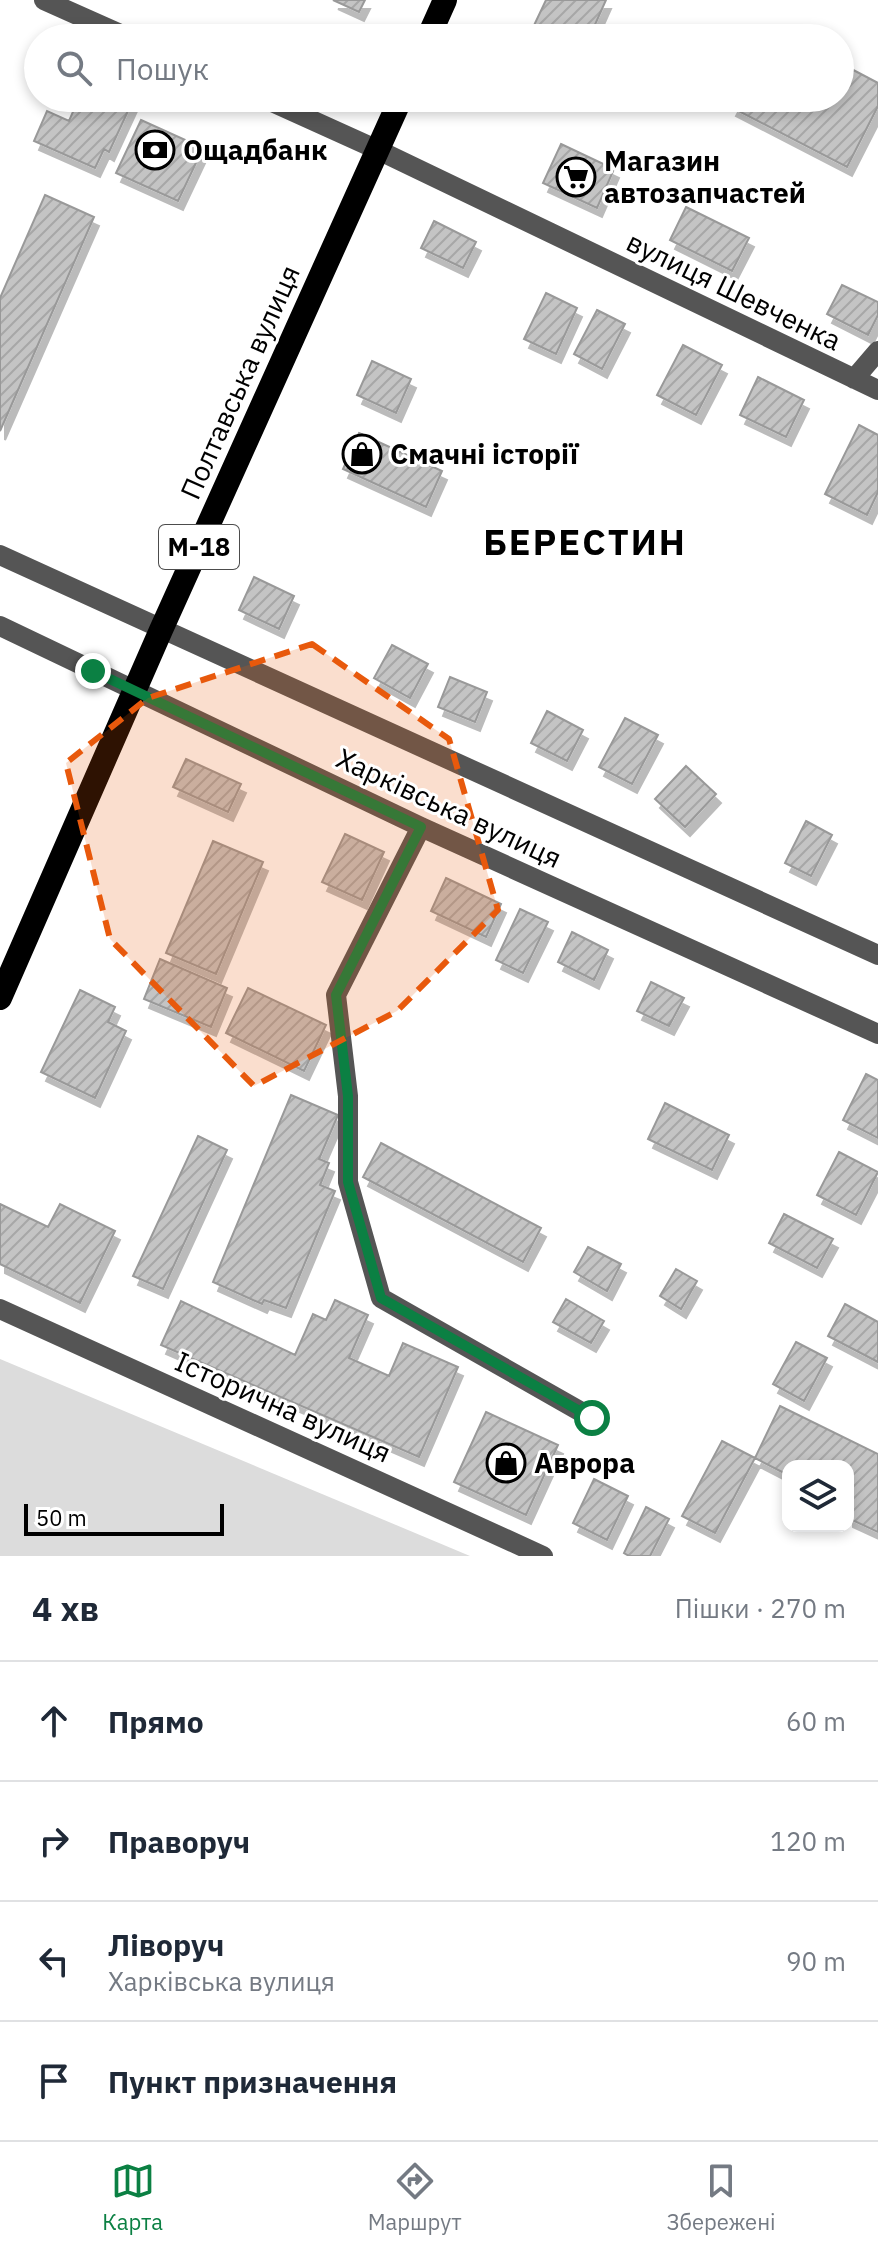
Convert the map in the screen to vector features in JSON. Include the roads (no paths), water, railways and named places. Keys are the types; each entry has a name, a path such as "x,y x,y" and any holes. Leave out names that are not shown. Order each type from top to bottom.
{"highway":[{"path":"434,24 445,0"},
{"name":"Полтавська вулиця","path":"0,998 161,630 395,112"}],"street":[{"path":"44,0 98,24"},
{"name":"вулиця Шевченка","path":"294,112 878,390"},
{"path":"854,379 878,351"},
{"name":"Харківська вулиця","path":"0,555 878,955"},
{"name":"Харківська вулиця","path":"0,626 421,827 878,1034"},
{"path":"421,827 336,995 348,1096 348,1182 381,1298 592,1418"},
{"name":"Історична вулиця","path":"0,1309 543,1556"}],"place":[{"name":"Ощадбанк","path":"155,150"},
{"name":"Магазин автозапчастей","path":"576,177"},
{"name":"Смачні історії","path":"362,454"},
{"name":"Аврора","path":"506,1463"}],"district":[{"name":"БЕРЕСТИН","path":"585,542"}]}
